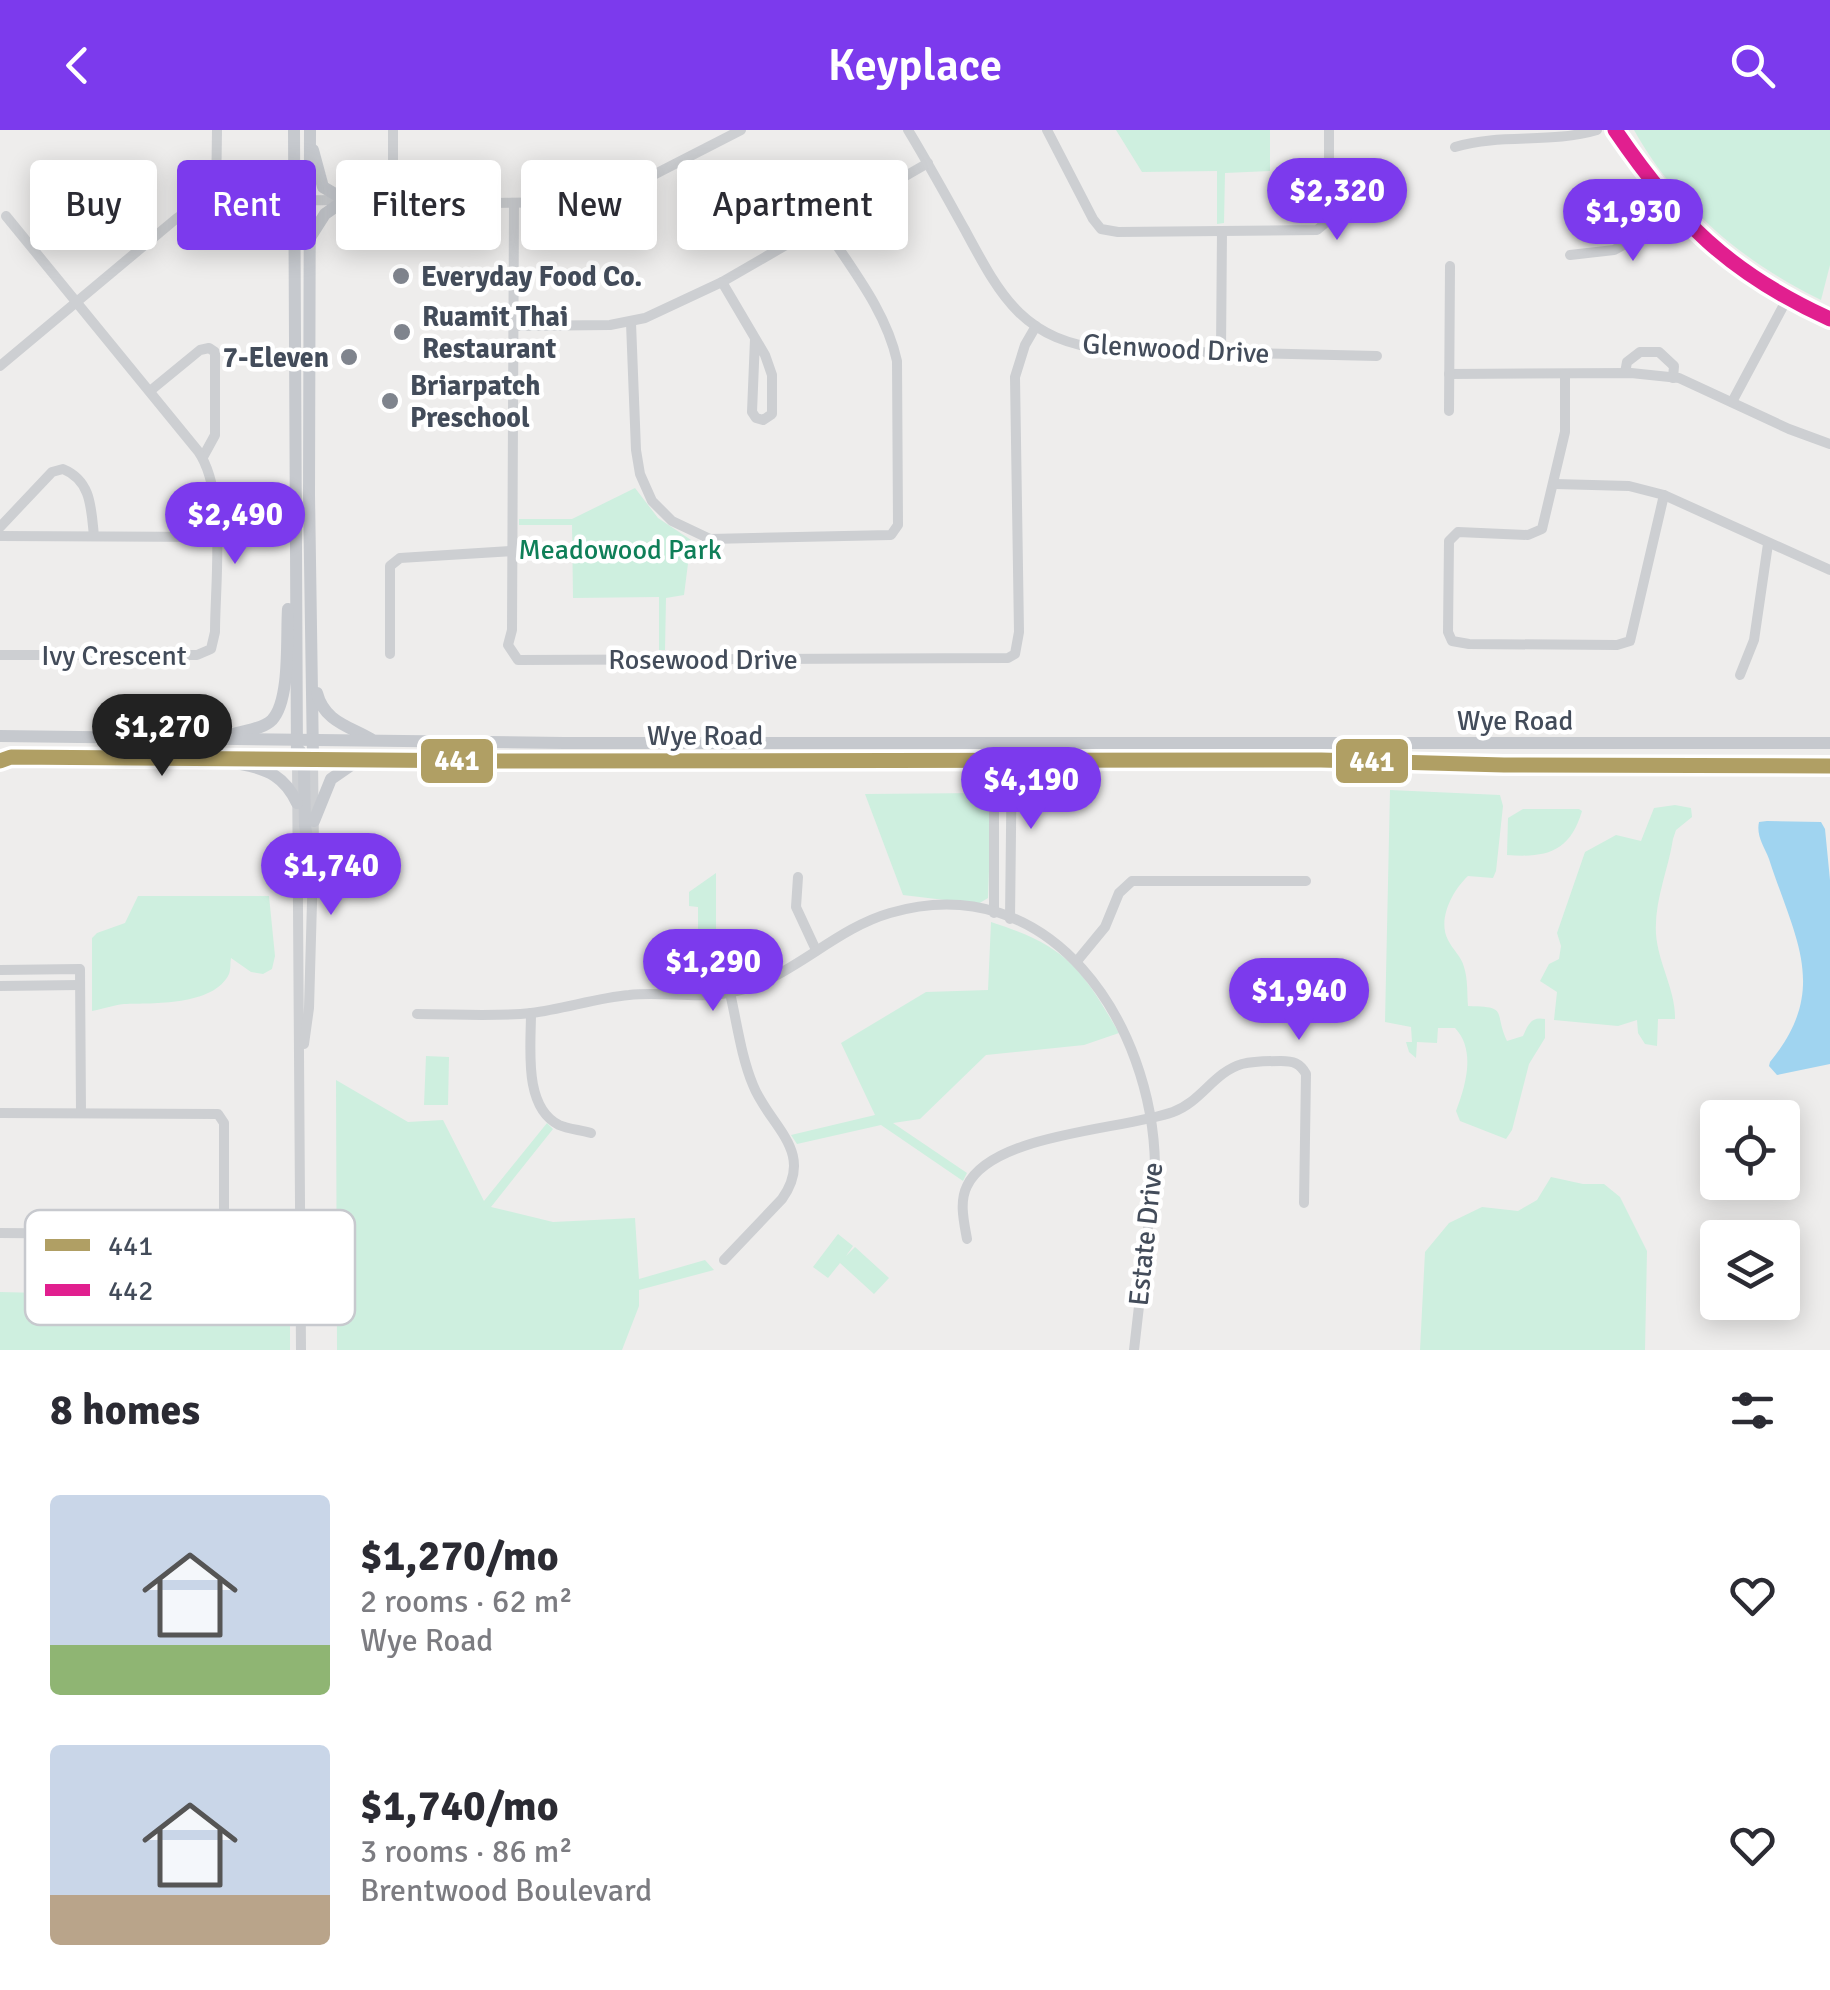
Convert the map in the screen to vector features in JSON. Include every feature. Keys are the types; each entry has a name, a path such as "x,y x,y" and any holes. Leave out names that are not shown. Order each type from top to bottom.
{"main road":[{"path":"294,130 294,160"},
{"path":"310,136 323,187 336,195"},
{"path":"291,160 294,145"},
{"path":"316,228 336,206"},
{"path":"294,250 296,739 304,759 305,826 314,870"},
{"path":"304,759 312,739 314,674 309,495 310,250"},
{"path":"224,737 262,726 273,719 280,707 294,532"},
{"path":"314,674 325,713 373,740"},
{"name":"Wye Road","path":"0,736 994,744 1830,743"},
{"name":"Wye Road","path":"4,758 1830,766"},
{"path":"224,758 272,772 288,786 297,803"},
{"path":"314,821 331,779 356,761 374,759"}],"street":[{"path":"216,130 216,160"},
{"path":"394,130 394,160"},
{"path":"501,203 574,202 628,188 741,130"},
{"name":"Glenwood Drive","path":"908,130 999,293 1036,326 1066,342 1090,348 1377,356"},
{"path":"1046,130 1101,229 1118,232 1324,227 1329,220 1329,130"},
{"path":"1455,147 1477,140 1566,136 1597,130"},
{"path":"1615,130 1677,216 1733,266 1786,301 1830,319"},
{"path":"908,174 928,163"},
{"name":"Rosewood Drive","path":"514,203 512,630 508,645 518,660 1008,658 1019,646 1015,377 1036,326"},
{"name":"Ivy Crescent","path":"0,655 207,652 214,639 214,488 202,457 6,216"},
{"path":"1570,254 1614,250 1677,216"},
{"path":"0,366 177,218"},
{"path":"1222,232 1222,352"},
{"path":"513,326 630,324 722,282 776,250"},
{"path":"630,324 640,474 652,501 672,521 710,539 891,536 898,525 897,361 882,316 839,250"},
{"path":"1449,411 1450,266"},
{"path":"722,282 766,355 772,375 772,414 764,420 752,412 754,339"},
{"path":"1732,402 1786,301"},
{"path":"150,391 200,350 209,348 215,352 215,435 202,457"},
{"path":"1625,373 1627,362 1640,352 1659,352 1674,366 1673,378"},
{"path":"1449,374 1625,373 1673,378 1830,444"},
{"path":"1565,374 1564,432 1542,529 1528,536 1458,532 1449,541 1448,632 1452,641 1562,645 1630,641 1664,495"},
{"path":"0,527 52,472 64,469 74,473 88,489 94,536"},
{"path":"1554,484 1629,486 1664,495 1830,570"},
{"path":"0,536 215,536"},
{"path":"1740,675 1754,640 1768,544"},
{"path":"390,654 390,566 400,558 512,552"},
{"path":"994,744 994,913"},
{"path":"1010,918 1012,744"},
{"path":"300,1210 297,803 304,759"},
{"path":"300,1075 308,1008 314,870 314,821 304,759"},
{"path":"798,877 796,907 816,950"},
{"path":"1077,961 1105,927 1119,894 1132,881 1306,880"},
{"name":"Estate Drive","path":"418,1014 530,1013 630,994 730,993 776,975 871,919 906,909 942,906 1010,918 1040,933 1077,961 1096,982 1120,1023 1135,1062 1150,1119 1155,1166 1134,1350"},
{"path":"0,970 80,969 81,1112"},
{"path":"0,986 80,985"},
{"path":"724,1260 782,1199 794,1166 788,1140 754,1088 730,993"},
{"path":"530,1013 531,1070 540,1109 558,1124 590,1133"},
{"name":"Estate Drive","path":"966,1239 962,1214 969,1181 1001,1156 1045,1139 1150,1119 1187,1106 1219,1077 1242,1064 1296,1063 1306,1074 1304,1203"},
{"path":"0,1112 209,1113 223,1118 224,1210"},
{"path":"0,1233 25,1233"}],"green space":[{"path":"1116,130 1270,130 1270,171 1225,173 1224,223 1217,224 1217,171 1142,172"},
{"path":"1634,130 1830,130 1830,265 1821,300 1765,268 1714,230 1670,184"},
{"name":"Meadowood Park","path":"635,488 658,518 691,540 684,595 666,598 665,650 659,650 659,597 573,598 572,525 519,525 519,519 572,519"},
{"path":"1390,790 1500,795 1503,806 1493,878 1468,876 1452,897 1444,923 1448,940 1464,967 1468,1006 1495,1010 1507,1041 1523,1036 1533,1020 1545,1019 1545,1038 1529,1064 1512,1130 1506,1139 1460,1121 1456,1111 1466,1079 1467,1057 1455,1028 1438,1028 1437,1043 1417,1042 1416,1058 1406,1042 1412,1042 1411,1027 1385,1022"},
{"path":"981,793 991,814 988,898 978,904 903,895 865,794"},
{"path":"1654,808 1691,808 1692,817 1676,830 1656,922 1657,945 1673,998 1675,1019 1658,1019 1657,1046 1645,1044 1638,1033 1637,1020 1618,1026 1554,1020 1557,992 1540,981 1549,964 1559,959 1557,933 1585,852 1616,835 1641,841"},
{"path":"1523,809 1582,811 1571,836 1555,850 1507,855 1508,818"},
{"path":"716,873 716,989 698,987 698,907 689,906 689,892"},
{"path":"138,896 269,896 275,956 272,969 263,974 251,972 231,958 229,974 221,984 197,997 92,1011 92,938 125,923"},
{"path":"991,922 1037,940 1069,962 1094,991 1119,1033 1084,1045 986,1055 920,1119 893,1123 967,1173 963,1181 881,1125 797,1144 791,1135 875,1115 841,1043 926,992 988,990"},
{"path":"426,1056 449,1057 448,1105 424,1105"},
{"path":"336,1080 408,1122 443,1120 484,1201 547,1123 553,1129 491,1207 553,1222 635,1218 639,1279 705,1260 714,1270 639,1290 639,1306 622,1350 337,1350 337,1325 355,1325 355,1210 336,1210"},
{"path":"1551,1177 1604,1184 1620,1197 1647,1251 1645,1350 1420,1350 1425,1252 1449,1223 1482,1207 1518,1211 1537,1200"},
{"path":"838,1234 853,1246 846,1256 855,1247 889,1278 874,1294 840,1263 828,1278 813,1267"},
{"path":"0,1292 25,1293 25,1325 290,1325 290,1350 0,1350"}],"water":[{"path":"1759,822 1821,822 1830,880 1830,1064 1777,1075 1770,1062 1799,1011 1803,987 1797,939 1758,827"}],"transit line":[{"name":"442","path":"1615,130 1661,191 1708,241 1763,283 1830,319"},
{"name":"441","path":"0,761 11,757 1321,760 1830,766"}],"place":[{"name":"Everyday Food Co.","path":"401,276"},
{"name":"Ruamit Thai Restaurant","path":"402,332"},
{"name":"7-Eleven","path":"349,357"},
{"name":"Briarpatch Preschool","path":"390,401"}]}
